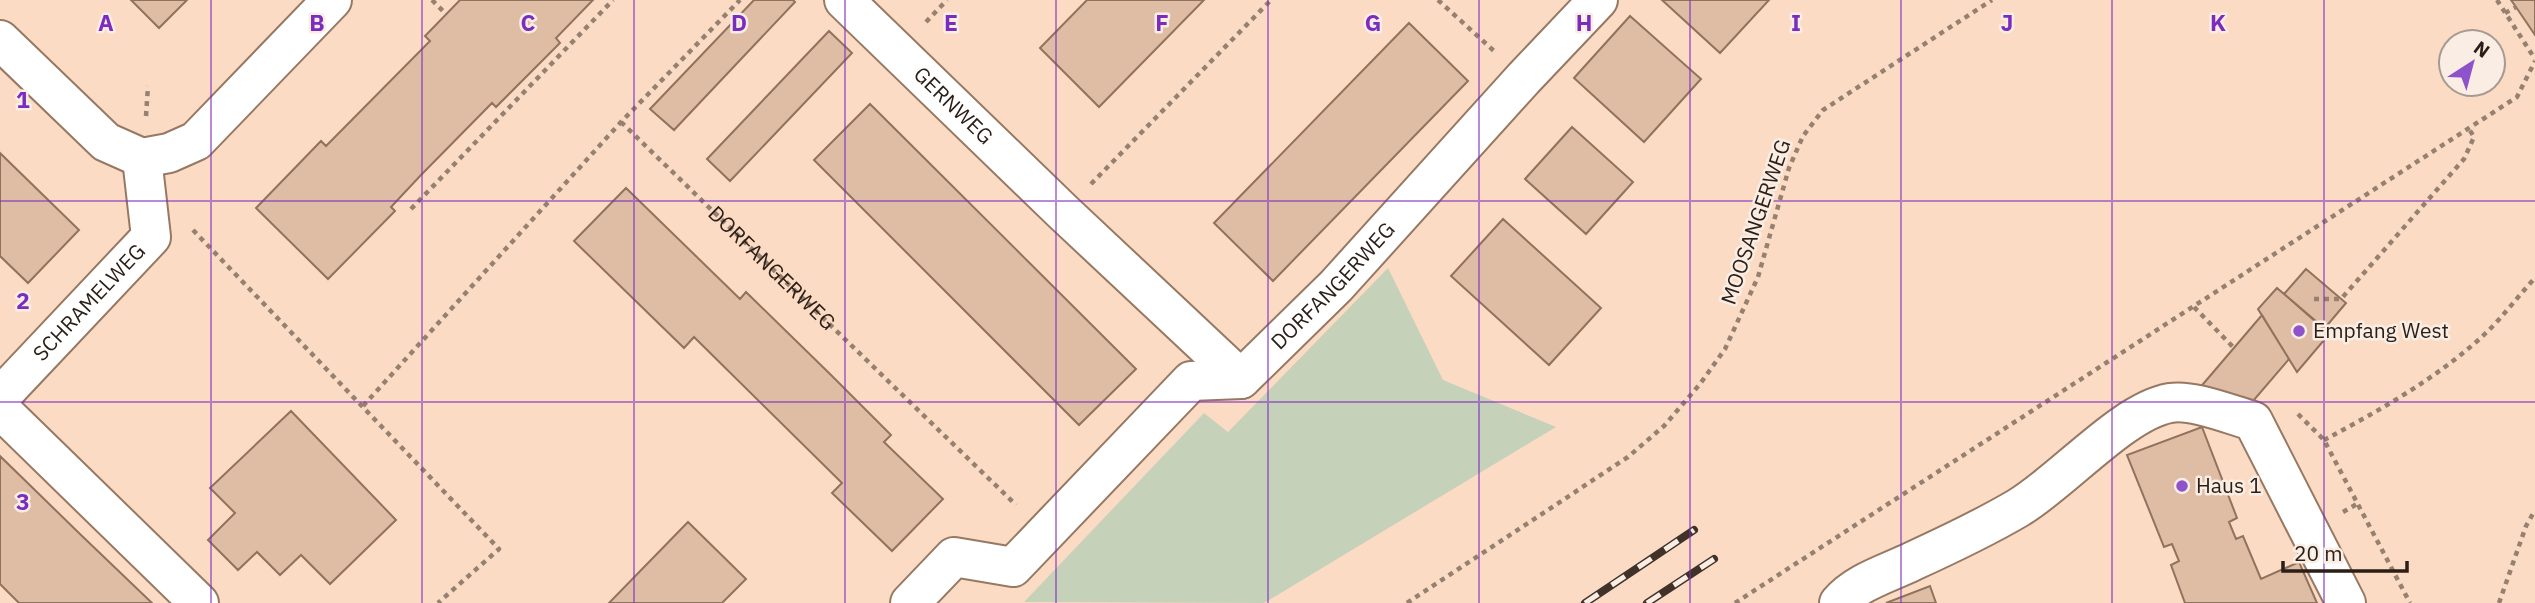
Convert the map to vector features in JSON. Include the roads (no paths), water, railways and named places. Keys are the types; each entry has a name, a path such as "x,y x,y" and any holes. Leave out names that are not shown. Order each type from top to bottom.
{"street":[{"path":"0,40 106,142 142,158 169,153 196,141 332,0"},
{"name":"GERNWEG","path":"844,0 1063,212 1241,379"},
{"name":"DORFANGERWEG","path":"1241,379 1336,286 1598,0"},
{"name":"SCHRAMELWEG","path":"0,397 151,237 142,158"},
{"path":"910,603 954,557 1013,566 1191,381 1241,379"},
{"path":"1839,603 1860,586 2017,509 2042,492 2115,431 2140,415 2171,402 2200,406 2253,421 2346,603"},
{"path":"0,409 199,603"}],"railway":[{"path":"1585,603 1694,530"},
{"path":"1647,603 1714,559"}],"place":[{"name":"Empfang West","path":"2299,331"},
{"name":"Haus 1","path":"2182,486"}]}
